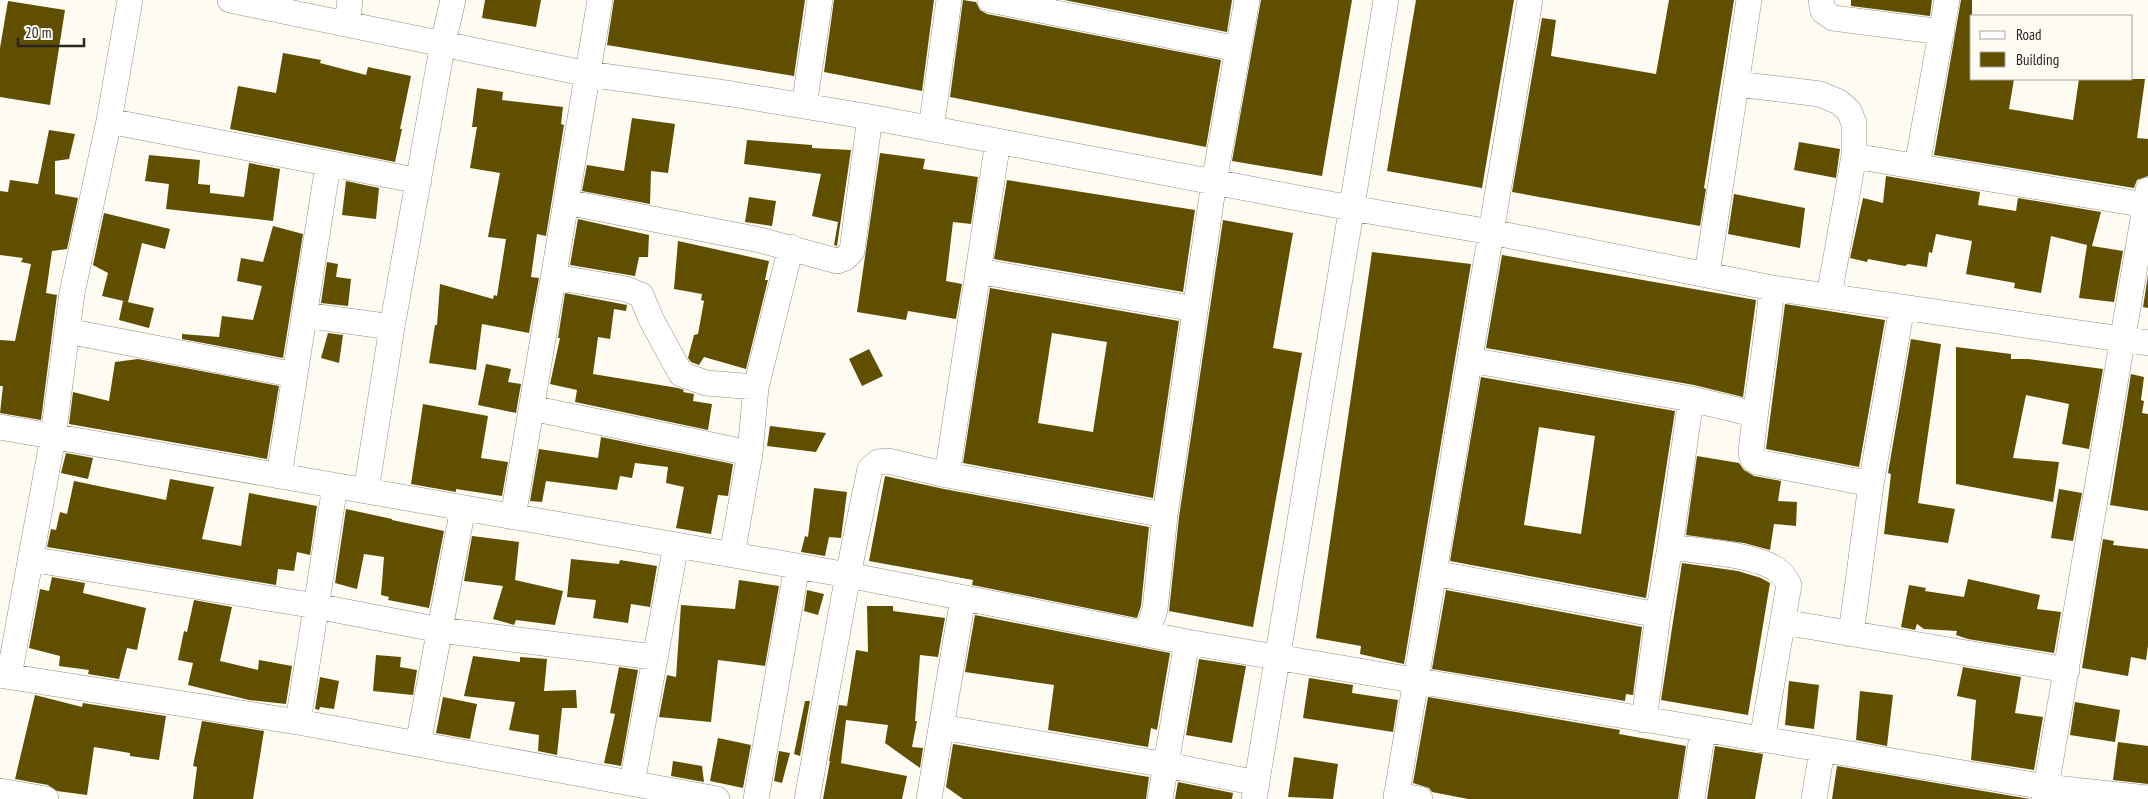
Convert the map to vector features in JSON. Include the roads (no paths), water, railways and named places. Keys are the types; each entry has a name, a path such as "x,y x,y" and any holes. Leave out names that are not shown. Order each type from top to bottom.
{"street":[{"path":"130,0 109,122 72,293 53,437 30,560 4,675 298,722 717,799"},
{"path":"230,0 348,12 443,42 588,74 870,117 1351,208 1492,232 1772,288 2148,343"},
{"path":"366,491 392,327 443,42 453,0"},
{"path":"513,517 600,0"},
{"path":"804,106 820,0"},
{"path":"932,129 949,0"},
{"path":"990,0 1238,49"},
{"path":"1147,634 1155,609 1165,515 1214,182 1247,0"},
{"path":"941,727 1167,765 1255,791 1279,658 1386,0"},
{"path":"1404,798 1416,681 1530,0"},
{"path":"1707,274 1749,0"},
{"path":"1821,0 1823,10 1833,18 1942,32"},
{"path":"1917,166 1947,0"},
{"path":"1737,84 1820,94 1839,102 1848,111 1854,123 1854,156 1829,296"},
{"path":"566,202 791,247 837,261 846,258 852,251 870,117"},
{"path":"109,122 419,181"},
{"path":"947,475 998,141"},
{"path":"1854,156 2147,198 2045,793"},
{"path":"279,476 328,165"},
{"path":"732,555 750,453 756,387 791,247"},
{"path":"978,271 1195,309"},
{"path":"554,277 626,289 641,295 652,321 681,374 706,383 756,387"},
{"path":"1772,288 1767,340 1754,414 1752,459 1757,462 1870,484"},
{"path":"1851,634 1870,484 1902,307"},
{"path":"304,315 392,327"},
{"path":"67,331 295,375"},
{"path":"1470,360 1691,399 1754,414"},
{"path":"1644,720 1691,399"},
{"path":"531,408 750,453"},
{"path":"0,427 848,575 1187,642 1822,750 2045,793 2148,798"},
{"path":"807,799 848,575 870,469 878,462 888,461 947,475 1165,515"},
{"path":"298,722 335,486"},
{"path":"418,744 463,508"},
{"path":"632,783 676,545"},
{"path":"1670,547 1744,558 1766,564 1777,569 1789,585 1762,740"},
{"path":"30,560 316,606 440,630 654,657"},
{"path":"756,799 796,566"},
{"path":"1434,573 1658,615"},
{"path":"929,799 963,598"},
{"path":"1783,622 2067,670"},
{"path":"1160,799 1187,642"},
{"path":"1692,799 1703,730"},
{"path":"1814,799 1822,750"},
{"path":"0,791 46,799"}]}
